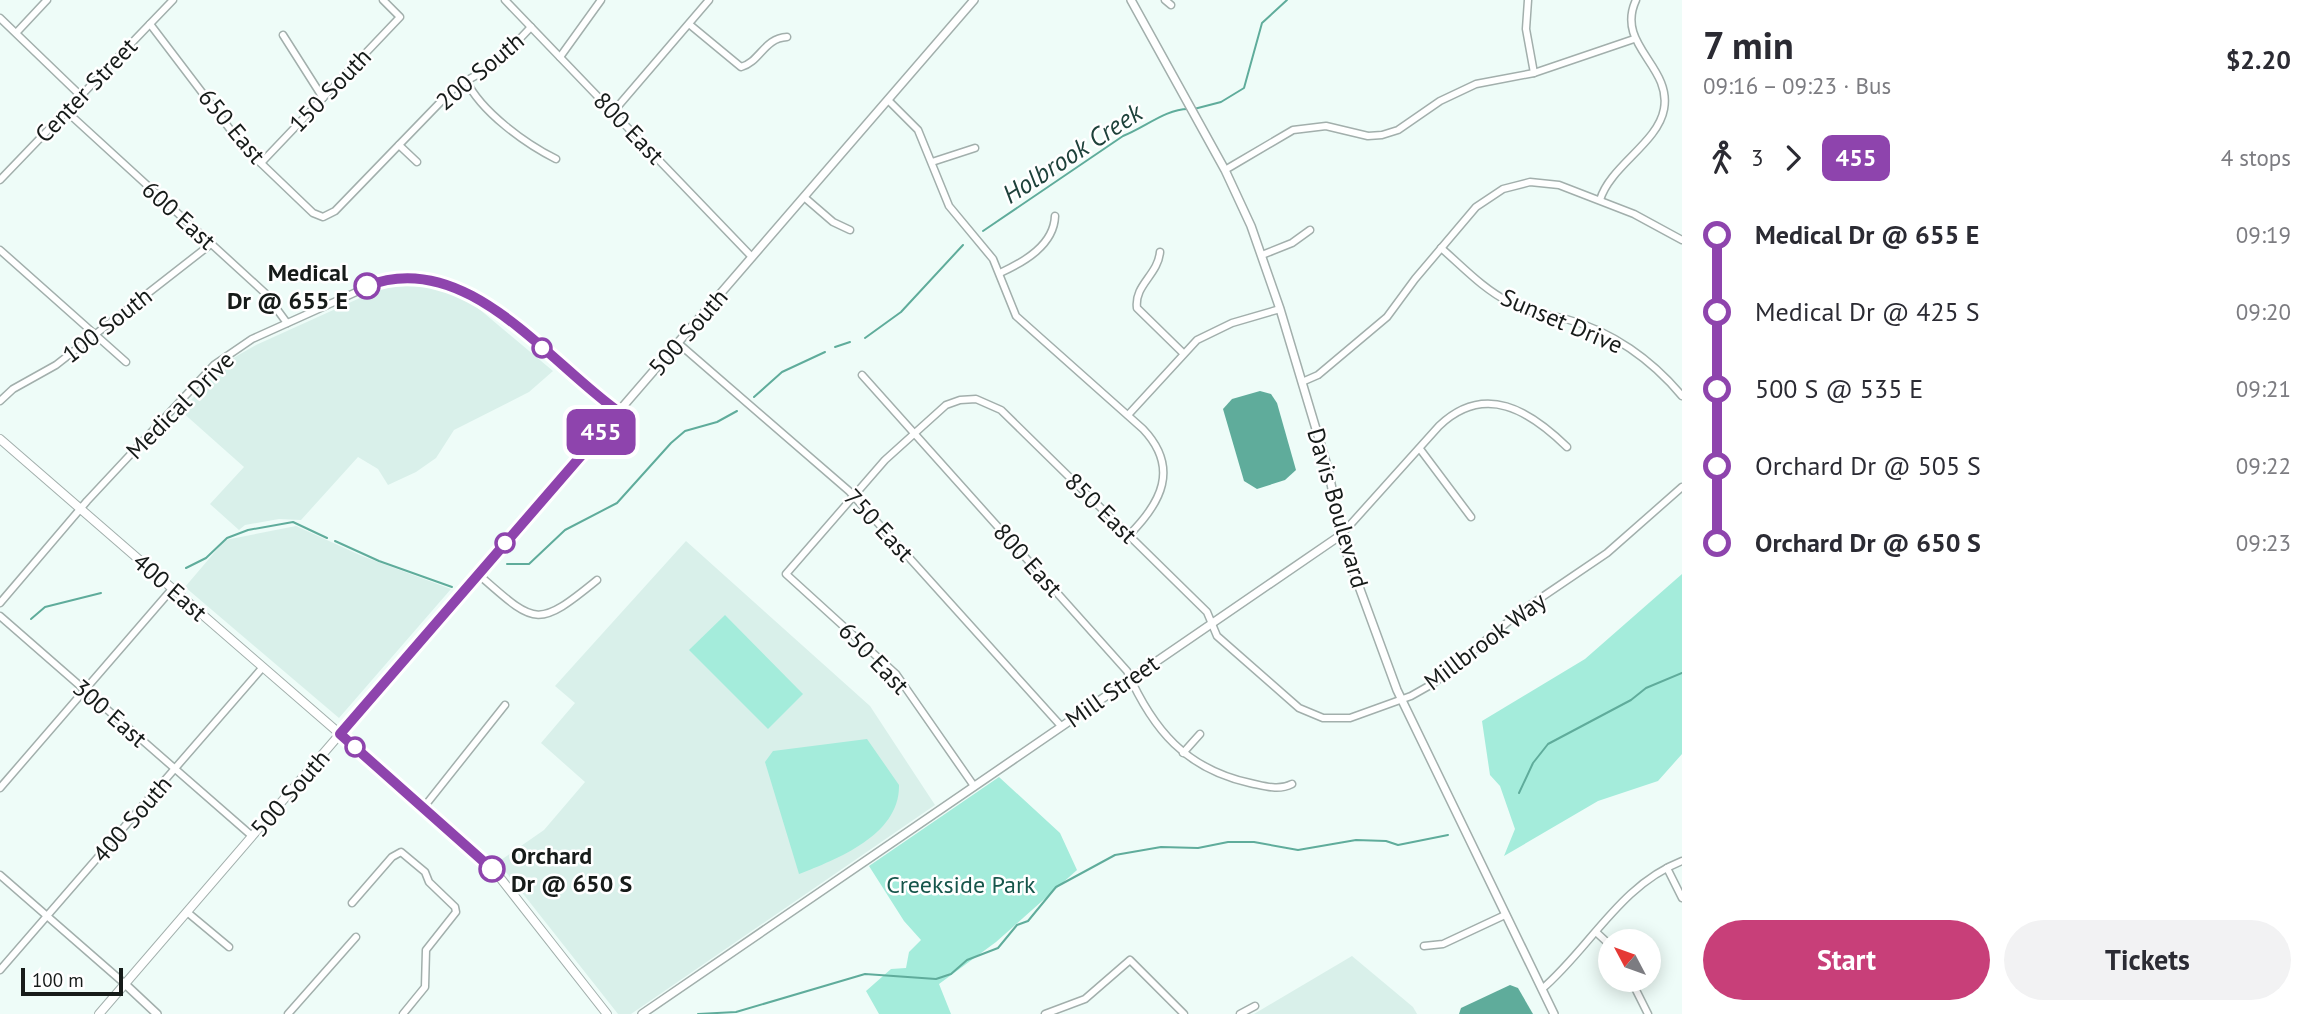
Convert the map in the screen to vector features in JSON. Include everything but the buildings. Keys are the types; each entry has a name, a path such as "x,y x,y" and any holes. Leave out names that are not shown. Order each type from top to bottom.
{"main road":[{"name":"400 East","path":"0,439 494,870 607,1014"},
{"name":"500 South","path":"99,1014 340,734"}],"street":[{"path":"17,32 47,0"},
{"name":"Center Street","path":"0,180 173,0"},
{"name":"150 South","path":"261,163 400,17 383,0"},
{"name":"800 East","path":"505,0 752,257"},
{"path":"560,57 601,0"},
{"path":"613,112 709,0"},
{"name":"500 South","path":"340,734 974,0"},
{"name":"Davis Boulevard","path":"1131,0 1225,170 1262,255 1332,483 1341,535 1401,699 1554,1014"},
{"path":"1165,0 1171,5"},
{"path":"1528,0 1527,37 1534,73"},
{"path":"1600,200 1606,185 1654,130 1664,112 1662,84 1634,39 1631,18 1636,0"},
{"path":"0,18 81,96"},
{"name":"650 East","path":"150,24 239,141 313,213 323,217"},
{"path":"689,24 741,67 748,64 773,40 787,37"},
{"name":"200 South","path":"323,217 335,211 455,87 495,65 531,27"},
{"path":"283,35 323,98"},
{"path":"1225,170 1293,130 1326,126 1368,136 1382,135 1398,130 1462,89 1497,78 1534,73 1634,39"},
{"path":"466,80 474,94 516,135 556,159"},
{"path":"888,100 918,130 953,214 989,253 1000,273 1010,305 1020,321 1128,415 1158,448 1164,477 1154,507 1129,535"},
{"name":"600 East","path":"66,111 268,296 287,323"},
{"path":"399,145 417,162"},
{"path":"932,162 975,148"},
{"path":"1302,382 1318,376 1387,317 1481,202 1516,185 1552,183 1643,218 1682,240"},
{"path":"804,197 833,222 850,230"},
{"path":"1000,273 1033,255 1052,231 1055,216"},
{"path":"1262,255 1292,243 1310,230"},
{"name":"100 South","path":"0,401 13,389 51,368 211,244"},
{"name":"Sunset Drive","path":"1441,248 1507,301 1587,327 1631,349 1653,366 1682,396"},
{"path":"0,250 126,362"},
{"path":"1160,252 1157,268 1136,297 1137,307 1183,353"},
{"name":"Medical Drive","path":"80,509 214,365 243,344 384,281 414,277 442,281 484,302 619,412"},
{"path":"1128,415 1183,353 1218,328 1280,309"},
{"name":"750 East","path":"678,343 854,496 1061,726"},
{"name":"800 East","path":"862,375 1127,671 1169,738 1183,753 1206,769 1226,778 1278,789 1292,784"},
{"name":"850 East","path":"914,433 953,402 968,398 983,400 1001,410 1207,612 1211,623"},
{"name":"Mill Street","path":"642,1014 1341,535 1452,416 1470,408 1490,404 1511,407 1529,415 1566,447"},
{"path":"854,496 914,433"},
{"path":"1420,449 1471,517"},
{"name":"Millbrook Way","path":"1211,623 1217,636 1310,714 1343,719 1401,699 1434,683 1520,612 1607,553 1682,487"},
{"name":"650 East","path":"854,496 786,574 897,674 974,786"},
{"path":"0,603 80,509"},
{"path":"478,575 520,610 535,616 556,612 597,580"},
{"path":"0,788 172,589"},
{"name":"300 East","path":"0,617 252,836"},
{"name":"400 South","path":"0,970 263,667"},
{"path":"424,807 505,705"},
{"path":"1183,753 1200,734"},
{"path":"352,903 392,857 401,852 425,872 429,882 455,907 456,912 426,950 425,987 402,1014"},
{"path":"1542,989 1632,891 1682,861"},
{"path":"1667,868 1682,898"},
{"path":"0,875 157,1014"},
{"path":"187,912 229,947"},
{"path":"1424,946 1443,944 1505,915"},
{"path":"288,1014 356,937"},
{"path":"1045,1014 1070,1006 1090,995 1130,960 1184,1014"},
{"path":"1637,992 1648,1014"},
{"path":"1070,1006 1074,1014"},
{"path":"1240,1014 1255,1006"}],"shaded area":[{"path":"437,287 472,303 553,371 529,392 454,430 436,458 416,472 388,485 378,469 358,457 301,520 279,519 245,525 239,530 210,504 244,467 181,411 211,378 235,357 256,345 382,288"},
{"path":"1260,391 1271,394 1277,403 1296,470 1285,480 1257,489 1244,481 1223,409 1232,399"},
{"path":"296,526 362,556 451,589 339,718 185,587 225,540"},
{"path":"686,541 870,706 935,805 631,1014 618,1014 498,862 544,830 585,782 541,743 575,703 555,686"},
{"path":"1352,956 1413,1007 1417,1014 1254,1014"},
{"path":"1510,985 1518,988 1533,1014 1459,1014 1461,1008"}],"green space":[{"path":"1682,574 1682,754 1658,781 1598,801 1504,856 1515,829 1500,786 1490,775 1482,721 1585,659"},
{"path":"725,615 803,694 768,729 689,650"},
{"path":"867,739 899,785 897,803 889,818 864,843 799,874 765,762 773,751"},
{"name":"Creekside Park","path":"999,777 1060,833 1077,870 996,942 939,984 951,1014 879,1014 866,991 891,969 906,968 909,952 921,940 904,921 869,866"}],"waterway":[{"name":"Holbrook Creek","path":"1194,109 1221,102 1244,88 1262,23 1287,0"},
{"name":"Holbrook Creek","path":"983,231 1123,136 1163,115 1188,109"},
{"name":"Holbrook Creek","path":"865,338 901,312 963,245"},
{"path":"835,347 850,342"},
{"name":"Holbrook Creek","path":"754,397 782,372 825,352"},
{"name":"Holbrook Creek","path":"507,564 529,564 565,530 617,503 685,431 717,422 737,411"},
{"name":"Holbrook Creek","path":"186,568 206,558 227,538 248,530 293,522 327,538"},
{"name":"Holbrook Creek","path":"335,541 379,561 452,587"},
{"name":"Holbrook Creek","path":"31,619 45,607 101,593"},
{"path":"1519,793 1533,763 1548,744 1631,700 1646,688 1682,673"},
{"path":"698,1014 736,1012 865,974 936,979 951,974 967,960 998,948 1017,925 1028,921 1056,887 1115,855 1161,847 1198,848 1228,842 1254,842 1298,850 1356,840 1386,841 1398,845 1448,835"}],"bus line":[{"name":"455","path":"367,286 395,278 414,277 442,281 464,289 484,302 619,412 340,734 492,869"}],"place":[{"name":"Medical Dr @ 655 E","path":"367,286"},
{"name":"Orchard Dr @ 650 S","path":"492,869"}]}
